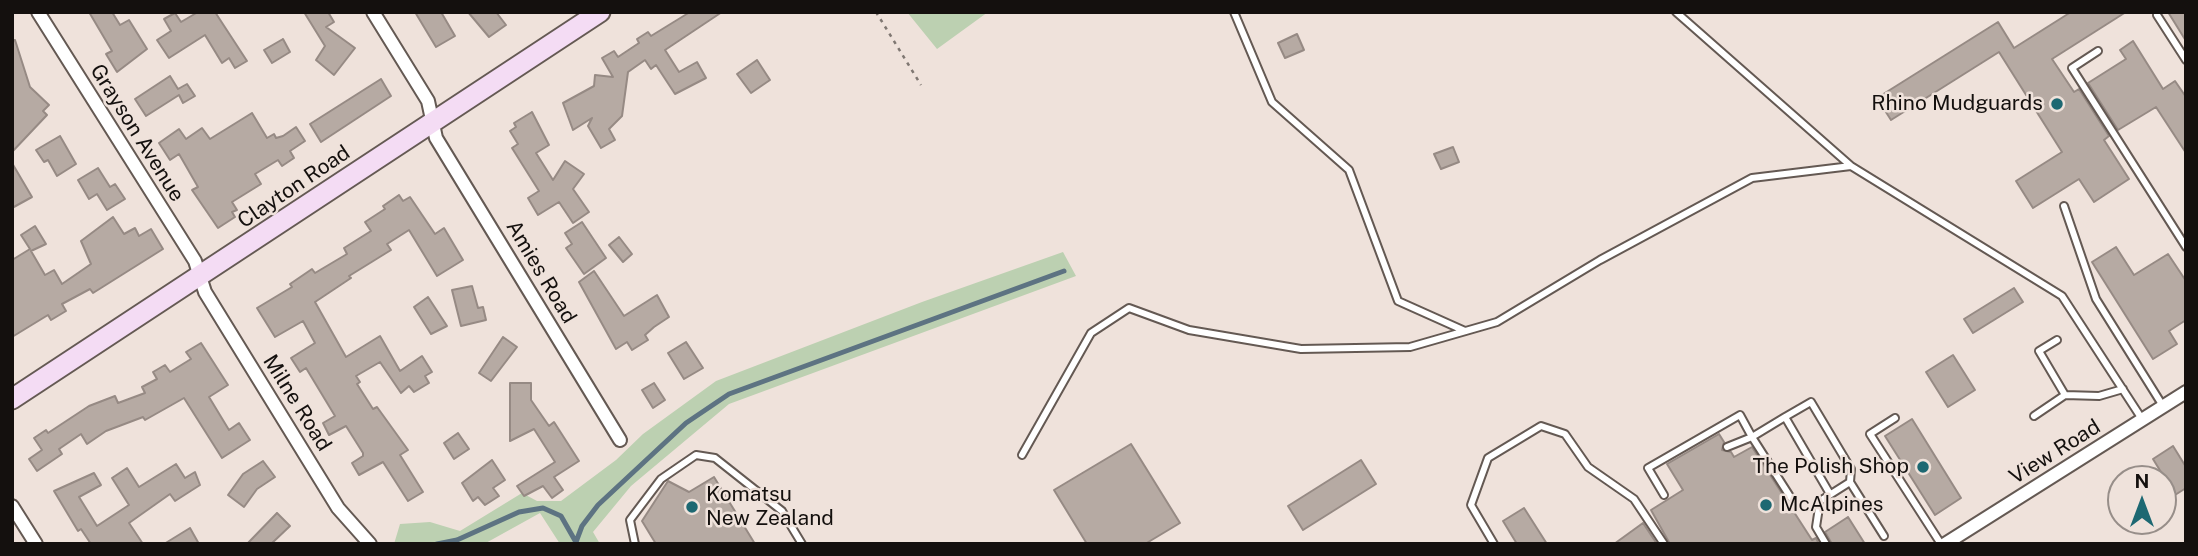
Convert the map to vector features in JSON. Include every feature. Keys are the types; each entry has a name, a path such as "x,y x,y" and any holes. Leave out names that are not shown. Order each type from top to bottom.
{"main road":[{"name":"Clayton Road","path":"12,399 600,12"}],"street":[{"name":"Grayson Avenue","path":"38,12 192,257 200,277"},
{"name":"Amies Road","path":"373,12 428,100 436,138 620,440"},
{"name":"Milne Road","path":"200,277 205,292 338,508 370,544"},
{"name":"View Road","path":"1943,544 2186,392"},
{"path":"12,506 36,544"}],"lane":[{"path":"1234,12 1272,102 1349,170 1398,301 1465,331"},
{"path":"1676,12 1851,166 2062,296 2142,419"},
{"path":"2157,15 2186,60"},
{"path":"2098,51 2072,68 2186,247"},
{"path":"1022,455 1091,332 1129,308 1189,330 1301,349 1410,347 1497,322 1600,260 1752,178 1851,166"},
{"path":"2064,206 2096,299 2163,406"},
{"path":"2057,340 2039,351 2065,395"},
{"path":"2034,416 2065,395 2099,396 2123,389"},
{"path":"1727,447 1752,437 1811,401 1851,469 1850,482 1884,536"},
{"path":"1664,495 1648,468 1740,415 1791,498"},
{"path":"1785,417 1830,494"},
{"path":"1895,418 1870,434 1943,544"},
{"path":"1494,544 1471,505 1488,458 1541,426 1565,433 1588,467 1634,499 1664,544"},
{"path":"635,544 630,520 661,479 696,455 715,458 782,511 802,544"},
{"path":"1826,544 1816,527 1820,501 1850,482"}],"path":[{"path":"876,12 921,85"}],"green space":[{"path":"907,12 988,12 937,49"},
{"path":"1063,252 1076,276 729,404 631,486 593,532 600,544 560,544 540,513 484,544 394,544 400,524 430,522 460,531 522,493 537,501 561,501 616,460 643,434 716,381 922,302"}],"building":[{"path":"89,12 112,12 120,25 129,20 147,49 117,72 106,54 112,51"},
{"path":"198,12 215,12 247,61 235,68 229,58 222,63 205,35 169,58 157,40 171,31 164,19 175,13 181,22"},
{"path":"304,12 328,12 334,22 326,27 355,48 334,75 316,60 325,46"},
{"path":"415,12 441,12 455,36 436,47"},
{"path":"468,12 496,12 506,25 489,37"},
{"path":"690,12 722,12 665,50 679,72 697,62 706,78 675,94 656,65 651,69 645,60 628,72 622,116 609,129 615,140 601,148 588,126 592,118 573,130 563,103 594,86 595,75 613,77 602,58 614,51 618,57 639,43 637,39 648,32 651,36"},
{"path":"2071,12 2126,12 2052,59 2074,92 2079,89 2109,136 2104,140 2129,179 2094,202 2079,179 2033,208 2016,181 2062,152 1999,52 1891,120 1877,98 1998,22 2014,48"},
{"path":"2168,12 2186,12 2186,41"},
{"path":"1297,34 1304,50 1285,58 1278,43"},
{"path":"283,39 290,52 272,63 264,50"},
{"path":"15,40 30,87 49,105 43,111 47,115 12,152 12,41"},
{"path":"2133,41 2163,89 2175,81 2186,97 2186,153 2156,107 2118,130 2088,83 2126,59 2120,50"},
{"path":"757,60 770,80 751,93 737,74"},
{"path":"170,76 178,89 187,84 195,96 183,103 179,95 146,116 135,99"},
{"path":"381,79 391,96 321,142 310,124"},
{"path":"532,112 549,145 536,153 553,180 565,161 584,174 573,189 589,212 573,223 559,202 538,215 528,198 539,191 512,148 518,144 510,131 516,127 514,123"},
{"path":"252,113 267,138 274,134 276,138 283,136 296,127 305,141 290,151 294,158 282,166 278,160 255,174 261,184 232,202 237,210 232,212 235,217 218,228 192,190 198,187 179,154 170,160 159,143 179,129 186,139 202,128 210,139"},
{"path":"60,136 76,164 57,176 48,160 44,162 36,150"},
{"path":"1453,147 1459,162 1441,169 1434,154"},
{"path":"12,163 32,197 12,208"},
{"path":"98,168 110,187 115,184 125,199 107,210 97,194 89,199 78,180"},
{"path":"399,195 403,201 410,197 435,234 444,228 463,260 437,276 409,230 387,244 391,250 349,276 351,278 315,302 346,357 380,336 400,371 422,356 432,372 425,376 429,383 414,392 409,386 401,393 380,362 356,376 360,382 357,384 373,409 377,407 408,450 400,455 423,492 408,501 383,462 359,475 352,463 363,456 363,453 346,426 329,435 323,423 335,416 306,368 300,372 291,358 315,343 303,321 275,337 257,308 292,287 290,284 312,269 315,273 347,254 344,248 371,231 365,222 385,209 383,206"},
{"path":"113,217 124,234 135,228 139,236 151,229 163,249 93,293 90,289 62,304 66,311 51,320 48,315 12,337 12,260 30,249 21,235 35,226 46,244 31,251 45,275 54,270 62,284 91,264 81,241"},
{"path":"582,222 606,258 584,274 566,248 572,244 565,233"},
{"path":"619,237 632,254 623,262 609,245"},
{"path":"2116,247 2134,275 2168,254 2186,281 2186,320 2169,331 2177,344 2153,359 2092,262"},
{"path":"594,271 624,316 657,295 669,317 645,335 648,340 632,350 627,342 616,349 579,282"},
{"path":"472,286 478,308 483,307 486,320 461,326 452,290"},
{"path":"2014,288 2023,302 1973,333 1964,319"},
{"path":"428,297 447,326 431,334 414,307"},
{"path":"503,337 517,347 491,381 479,373"},
{"path":"686,342 703,368 684,379 668,353"},
{"path":"201,343 228,385 209,397 229,430 239,423 250,440 222,458 184,398 145,420 143,417 106,431 87,444 81,434 59,449 62,454 37,471 29,459 42,450 34,438 46,430 48,433 89,406 115,396 118,403 145,393 142,387 157,379 153,372 165,365 170,372 191,359 186,352"},
{"path":"1953,355 1975,390 1948,407 1926,372"},
{"path":"510,383 531,383 531,400 549,426 554,422 579,461 554,477 563,490 552,498 543,486 524,496 517,486 555,462 534,429 510,441"},
{"path":"654,383 665,400 653,408 642,390"},
{"name":"The Polish Shop","path":"1912,419 1961,498 1935,515 1885,436"},
{"path":"458,433 469,449 454,459 444,443"},
{"path":"1719,434 1724,442 1722,450 1731,452 1734,457 1752,447 1812,540 1816,538 1819,544 1670,544 1651,510 1683,490 1667,464"},
{"path":"1131,444 1180,523 1145,544 1087,544 1054,490"},
{"path":"2173,446 2186,467 2186,488 2177,494 2177,465 2157,465 2153,459"},
{"path":"492,460 505,480 493,488 499,496 485,505 478,497 473,501 462,483"},
{"path":"1361,460 1376,484 1303,530 1288,506"},
{"path":"263,461 275,477 257,489 244,507 228,495 243,474"},
{"path":"176,464 185,478 195,472 200,485 175,501 170,494 129,523 143,544 91,544 81,529 78,531 54,491 94,473 101,485 79,497 97,526 129,505 112,478 127,468 139,487"},
{"name":"Komatsu New Zealand","path":"714,477 755,544 656,544 642,521 668,481 689,492"},
{"path":"1524,508 1547,544 1517,544 1503,521"},
{"path":"277,513 290,526 271,544 247,544"},
{"path":"1848,517 1865,544 1832,544 1825,532"},
{"path":"1643,523 1657,544 1614,544"},
{"path":"190,528 199,544 164,544"}],"waterway":[{"path":"576,542 582,526 598,505 686,423 729,394 1064,271"},
{"path":"437,544 457,540 519,512 543,508 561,516 577,544"}],"place":[{"name":"Rhino Mudguards","path":"2057,104"},
{"name":"The Polish Shop","path":"1923,467"},
{"name":"McAlpines","path":"1766,505"},
{"name":"Komatsu New Zealand","path":"692,507"}]}
